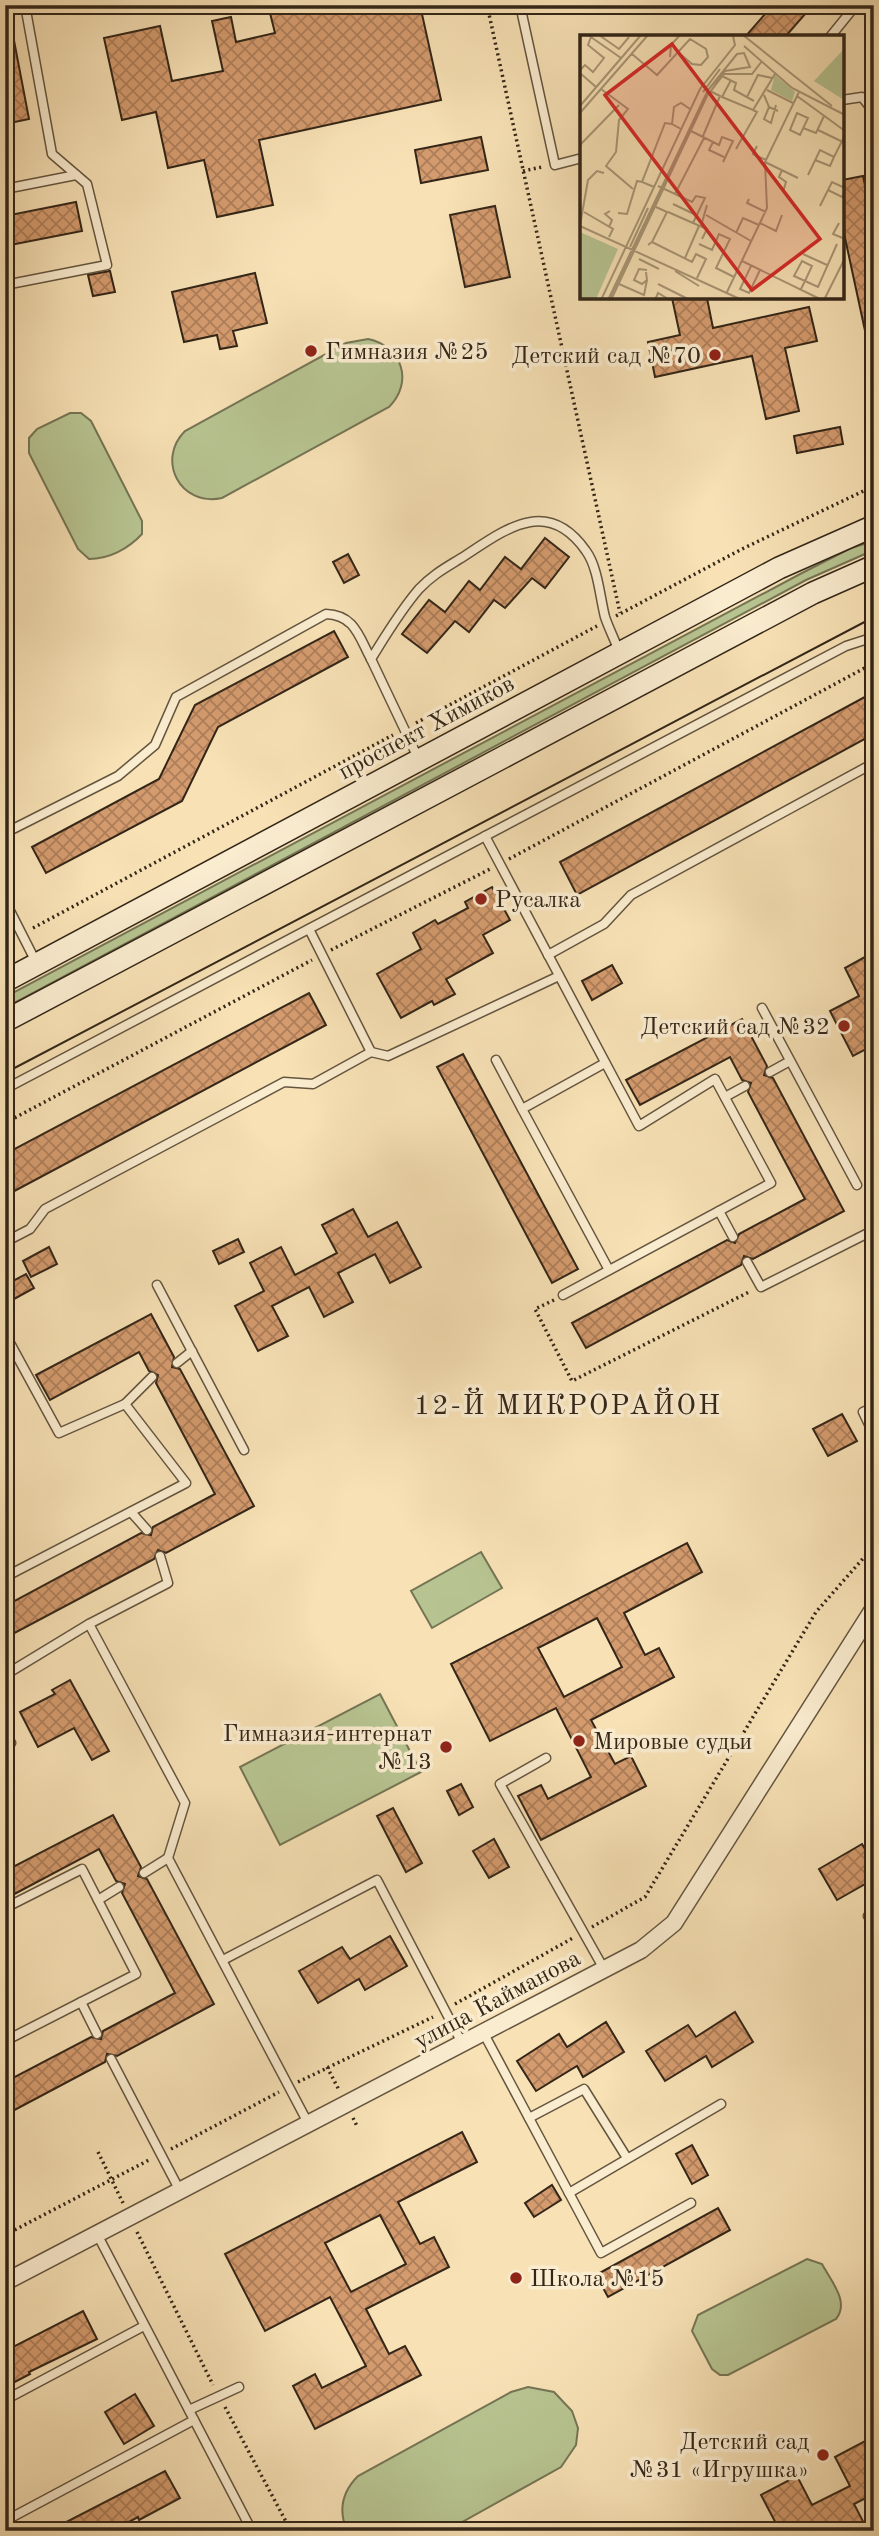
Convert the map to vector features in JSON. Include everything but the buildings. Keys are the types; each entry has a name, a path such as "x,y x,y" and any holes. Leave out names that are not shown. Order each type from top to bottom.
{"main road":[{"name":"проспект Химиков","path":"5,981 779,568 874,526"},
{"path":"5,1021 813,593 874,566"}],"street":[{"name":"улица Кайманова","path":"5,2282 641,1950 674,1923 874,1608"}],"lane":[{"path":"5,285 107,265 87,184 52,154 25,5"},
{"path":"520,5 555,165 580,159"},
{"path":"832,35 856,5"},
{"path":"844,100 862,97 874,112"},
{"path":"5,188 76,175"},
{"path":"371,659 397,617 442,567 521,522 539,521 557,526 579,542 589,554 606,621 621,654"},
{"path":"5,833 118,776 155,745 176,697 327,614 349,619 419,760"},
{"path":"5,1089 846,646 874,637"},
{"path":"548,955 604,924 631,895 874,764"},
{"path":"485,836 639,1126 715,1079 771,1183 563,1295"},
{"path":"5,901 38,964"},
{"path":"309,929 371,1052"},
{"path":"5,1242 30,1228 45,1209 285,1082 313,1084 371,1052 388,1056 559,976"},
{"path":"762,1008 857,1185"},
{"path":"496,1060 609,1270"},
{"path":"770,1072 790,1061"},
{"path":"522,1109 605,1063"},
{"path":"725,1097 745,1086"},
{"path":"719,1211 733,1237"},
{"path":"747,1262 761,1287 874,1230"},
{"path":"157,1285 244,1450"},
{"path":"5,1334 59,1433 125,1404 152,1377"},
{"path":"177,1363 192,1351"},
{"path":"5,1577 186,1483 125,1404"},
{"path":"874,1407 863,1412 874,1435"},
{"path":"131,1512 147,1530"},
{"path":"5,1675 89,1624 168,1583 160,1556"},
{"path":"89,1624 185,1803 168,1858 144,1873"},
{"path":"5,1733 12,1743 5,1746"},
{"path":"546,1758 500,1784 604,1969"},
{"path":"168,1858 308,2123"},
{"path":"5,1908 82,1869 136,1974 5,2041"},
{"path":"223,1960 377,1880 463,2043"},
{"path":"98,1900 119,1887"},
{"path":"81,2002 97,2034"},
{"path":"483,2032 601,2253 691,2203"},
{"path":"111,2059 180,2190"},
{"path":"529,2118 584,2089 627,2158"},
{"path":"569,2193 721,2104"},
{"path":"97,2234 252,2531"},
{"path":"5,2400 144,2326"},
{"path":"189,2410 239,2387"},
{"path":"5,2521 194,2420"}],"path":[{"path":"487,5 620,613"},
{"path":"523,171 555,165"},
{"path":"22,933 620,613 874,486"},
{"path":"5,1123 499,864 874,663"},
{"path":"563,1295 535,1309 572,1381 761,1287"},
{"path":"5,2235 289,2087 445,2010 645,1897 816,1612 874,1546"},
{"path":"98,2152 219,2396 291,2531"}],"green space":[{"path":"368,339 389,349 401,366 401,387 389,407 222,498 207,499 194,495 177,479 173,455 185,431 346,343"},
{"path":"70,413 81,413 91,421 142,521 142,534 137,539 124,549 104,557 89,559 78,549 29,453 29,438 37,429"},
{"path":"874,541 874,550 806,580 5,1008 5,997 802,573 851,548"},
{"path":"481,1552 502,1588 432,1628 411,1591"},
{"path":"380,1694 421,1772 280,1845 240,1767"},
{"path":"807,2259 822,2264 838,2292 841,2306 836,2319 728,2375 720,2375 712,2369 692,2331 698,2315"},
{"path":"528,2387 554,2392 572,2411 578,2428 576,2445 561,2467 446,2531 347,2531 343,2516 344,2501 358,2476 511,2392"}],"tram line":[{"path":"5,1073 874,617"}],"place":[{"name":"Гимназия №25","path":"311,351"},
{"name":"Детский сад №70","path":"715,355"},
{"name":"Русалка","path":"481,899"},
{"name":"Детский сад №32","path":"844,1026"},
{"name":"Мировые судьи","path":"579,1741"},
{"name":"Гимназия-интернат №13","path":"446,1747"},
{"name":"Школа №15","path":"516,2278"},
{"name":"Детский сад №31 «Игрушка»","path":"823,2455"}],"district":[{"name":"12-Й МИКРОРАЙОН","path":"568,1404"}]}
